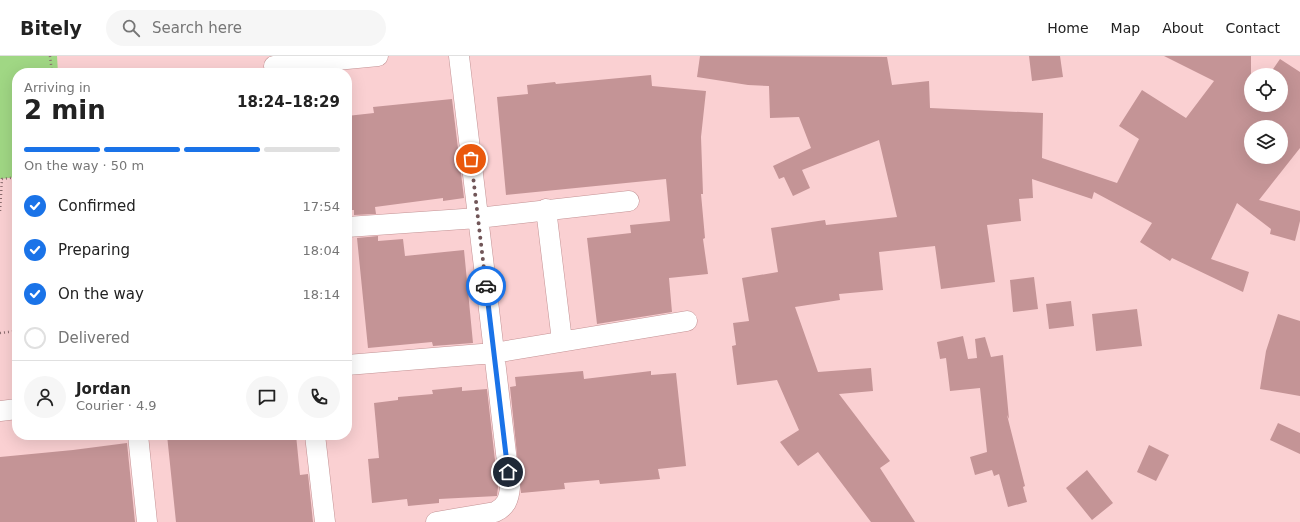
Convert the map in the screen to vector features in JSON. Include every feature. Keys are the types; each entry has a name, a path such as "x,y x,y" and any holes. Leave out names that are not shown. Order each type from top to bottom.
{"street":[{"path":"274,65 378,56"},
{"path":"436,522 495,512 502,509 509,495 510,486 459,56"},
{"path":"352,228 478,218 546,209 629,201"},
{"path":"546,209 562,341"},
{"path":"352,365 494,353 687,321"},
{"path":"0,411 12,410"},
{"path":"139,440 147,522"},
{"path":"316,440 325,522"}],"path":[{"path":"50,56 51,68"},
{"path":"0,212 2,179 12,178"},
{"path":"0,333 12,332"}],"green space":[{"path":"0,56 57,56 58,68 12,68 12,178 0,179"}],"building":[{"path":"700,56 887,57 892,85 929,81 930,108 1043,113 1042,158 1117,183 1139,139 1119,126 1142,90 1186,118 1214,81 1164,56 1251,56 1251,68 1244,68 1244,112 1288,112 1288,68 1274,68 1280,59 1300,72 1300,148 1288,163 1288,120 1244,120 1244,164 1287,164 1259,200 1300,211 1300,221 1295,241 1270,234 1271,229 1237,203 1211,259 1249,272 1243,292 1172,258 1170,261 1140,242 1152,223 1094,192 1092,199 1032,179 1033,198 1019,199 1021,221 987,225 995,282 941,289 935,246 879,252 883,290 839,294 840,300 795,307 818,372 871,368 873,391 839,394 890,461 880,468 915,522 871,522 818,452 798,466 780,442 799,430 777,380 737,385 732,346 736,345 733,323 749,321 742,278 778,272 771,228 825,220 826,225 897,217 879,140 802,170 810,188 793,196 784,177 779,179 773,166 811,148 799,117 770,118 769,86 748,85 697,77"},
{"path":"1029,56 1060,56 1063,77 1032,81"},
{"path":"651,75 652,86 706,91 701,137 703,194 701,194 705,238 703,239 708,274 669,278 672,312 597,324 587,238 631,233 630,225 670,221 666,179 506,195 497,97 528,94 527,85 555,82 556,84"},
{"path":"452,99 464,198 443,201 443,198 375,207 376,214 354,215 354,210 352,210 352,115 374,113 373,107"},
{"path":"378,236 378,241 403,239 405,256 464,250 473,343 433,346 432,342 368,348 357,238"},
{"path":"1034,277 1038,309 1013,312 1010,280"},
{"path":"1071,301 1074,326 1049,329 1046,304"},
{"path":"1137,309 1142,346 1096,351 1092,314"},
{"path":"1278,314 1300,321 1300,396 1260,389 1266,351"},
{"path":"963,336 968,359 977,358 975,339 985,337 991,357 1003,355 1009,419 1007,415 1025,486 1023,487 1027,502 1008,507 999,474 994,476 992,470 975,475 970,457 987,452 980,388 950,391 946,358 940,359 937,342"},
{"path":"583,371 584,379 651,371 651,375 676,373 686,466 658,469 660,479 600,484 599,480 564,483 565,489 521,493 510,387 516,386 515,377"},
{"path":"462,387 462,391 487,389 498,487 497,496 439,499 439,503 408,506 407,499 372,503 368,459 379,458 374,403 398,400 398,397 433,394 432,390"},
{"path":"1278,423 1300,433 1300,454 1270,440"},
{"path":"168,440 296,440 300,475 308,474 313,522 176,522"},
{"path":"127,443 135,522 0,522 0,457"},
{"path":"1149,445 1169,455 1156,481 1137,472"},
{"path":"1087,470 1113,503 1092,520 1066,488"}],"way so far":[{"path":"471,159 486,286"}],"route":[{"path":"486,286 508,472"}]}
